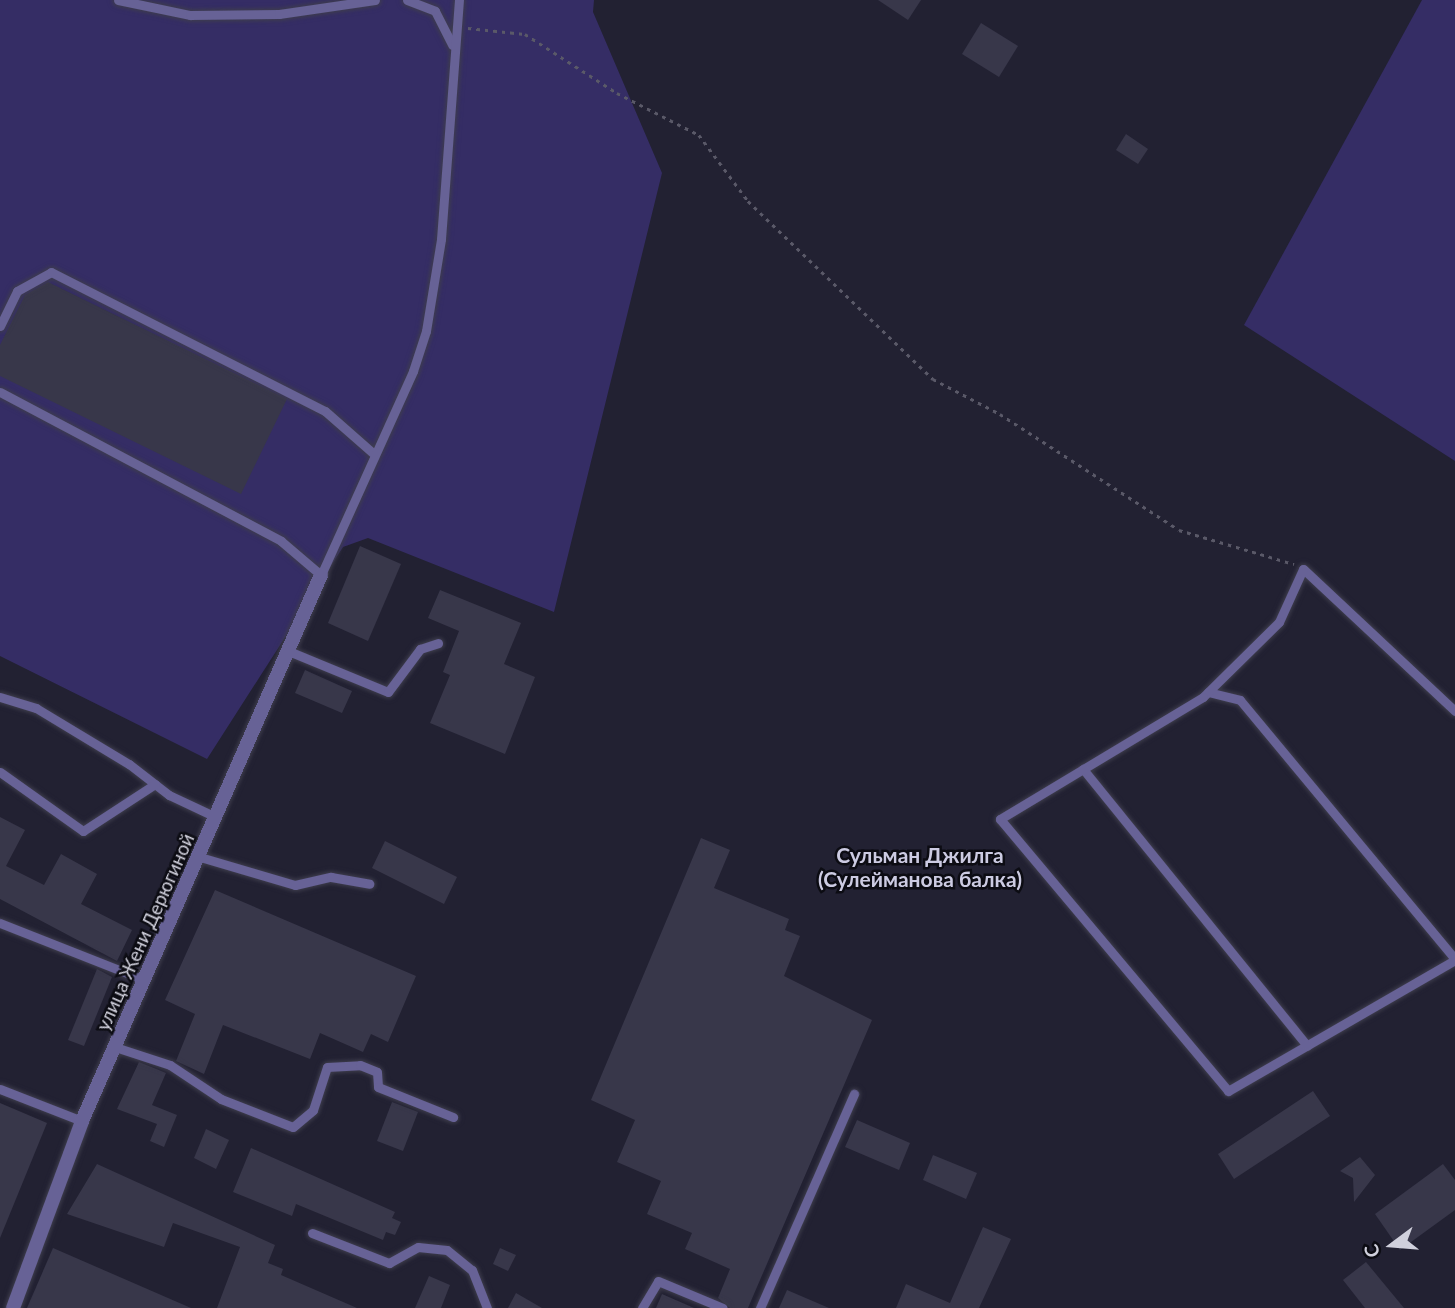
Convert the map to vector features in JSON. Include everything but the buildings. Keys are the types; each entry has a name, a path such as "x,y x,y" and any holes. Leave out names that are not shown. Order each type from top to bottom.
{"street":[{"name":"улица Жени Дерюгиной","path":"13,1308 82,1121 200,857 286,650 321,575"}],"lane":[{"path":"118,0 190,15 279,13 375,0"},
{"path":"407,0 435,11 454,52"},
{"path":"0,392 281,541 321,575 413,371 428,319 441,239 459,0"},
{"path":"0,326 17,291 51,272 325,411 374,454"},
{"path":"1208,692 1240,701 1455,960 1228,1091 1000,819 1208,692 1279,622 1303,569 1455,711"},
{"path":"286,650 388,692 420,649 438,643"},
{"path":"0,697 36,708 155,784 216,817"},
{"path":"1083,769 1307,1046"},
{"path":"0,772 83,831 155,784"},
{"path":"200,857 295,885 331,877 369,884"},
{"path":"0,923 145,980"},
{"path":"116,1047 170,1065 221,1099 293,1127 313,1110 327,1067 338,1066 360,1065 377,1072 378,1087 453,1117"},
{"path":"0,1089 82,1121"},
{"path":"760,1308 854,1094"},
{"path":"312,1233 389,1263 418,1247 447,1250 472,1270 487,1308"},
{"path":"642,1308 657,1281 723,1308"}],"path":[{"path":"456,28 526,34 617,93 699,135 748,201 933,379 1000,414 1179,530 1303,569"}],"shaded area":[{"path":"0,0 594,0 593,12 662,173 554,612 368,538 343,547 207,759 0,656"},
{"path":"1422,0 1455,0 1455,461 1244,325"}],"district":[{"name":"Сульман Джилга (Сулейманова балка)","path":"920,867"}]}
